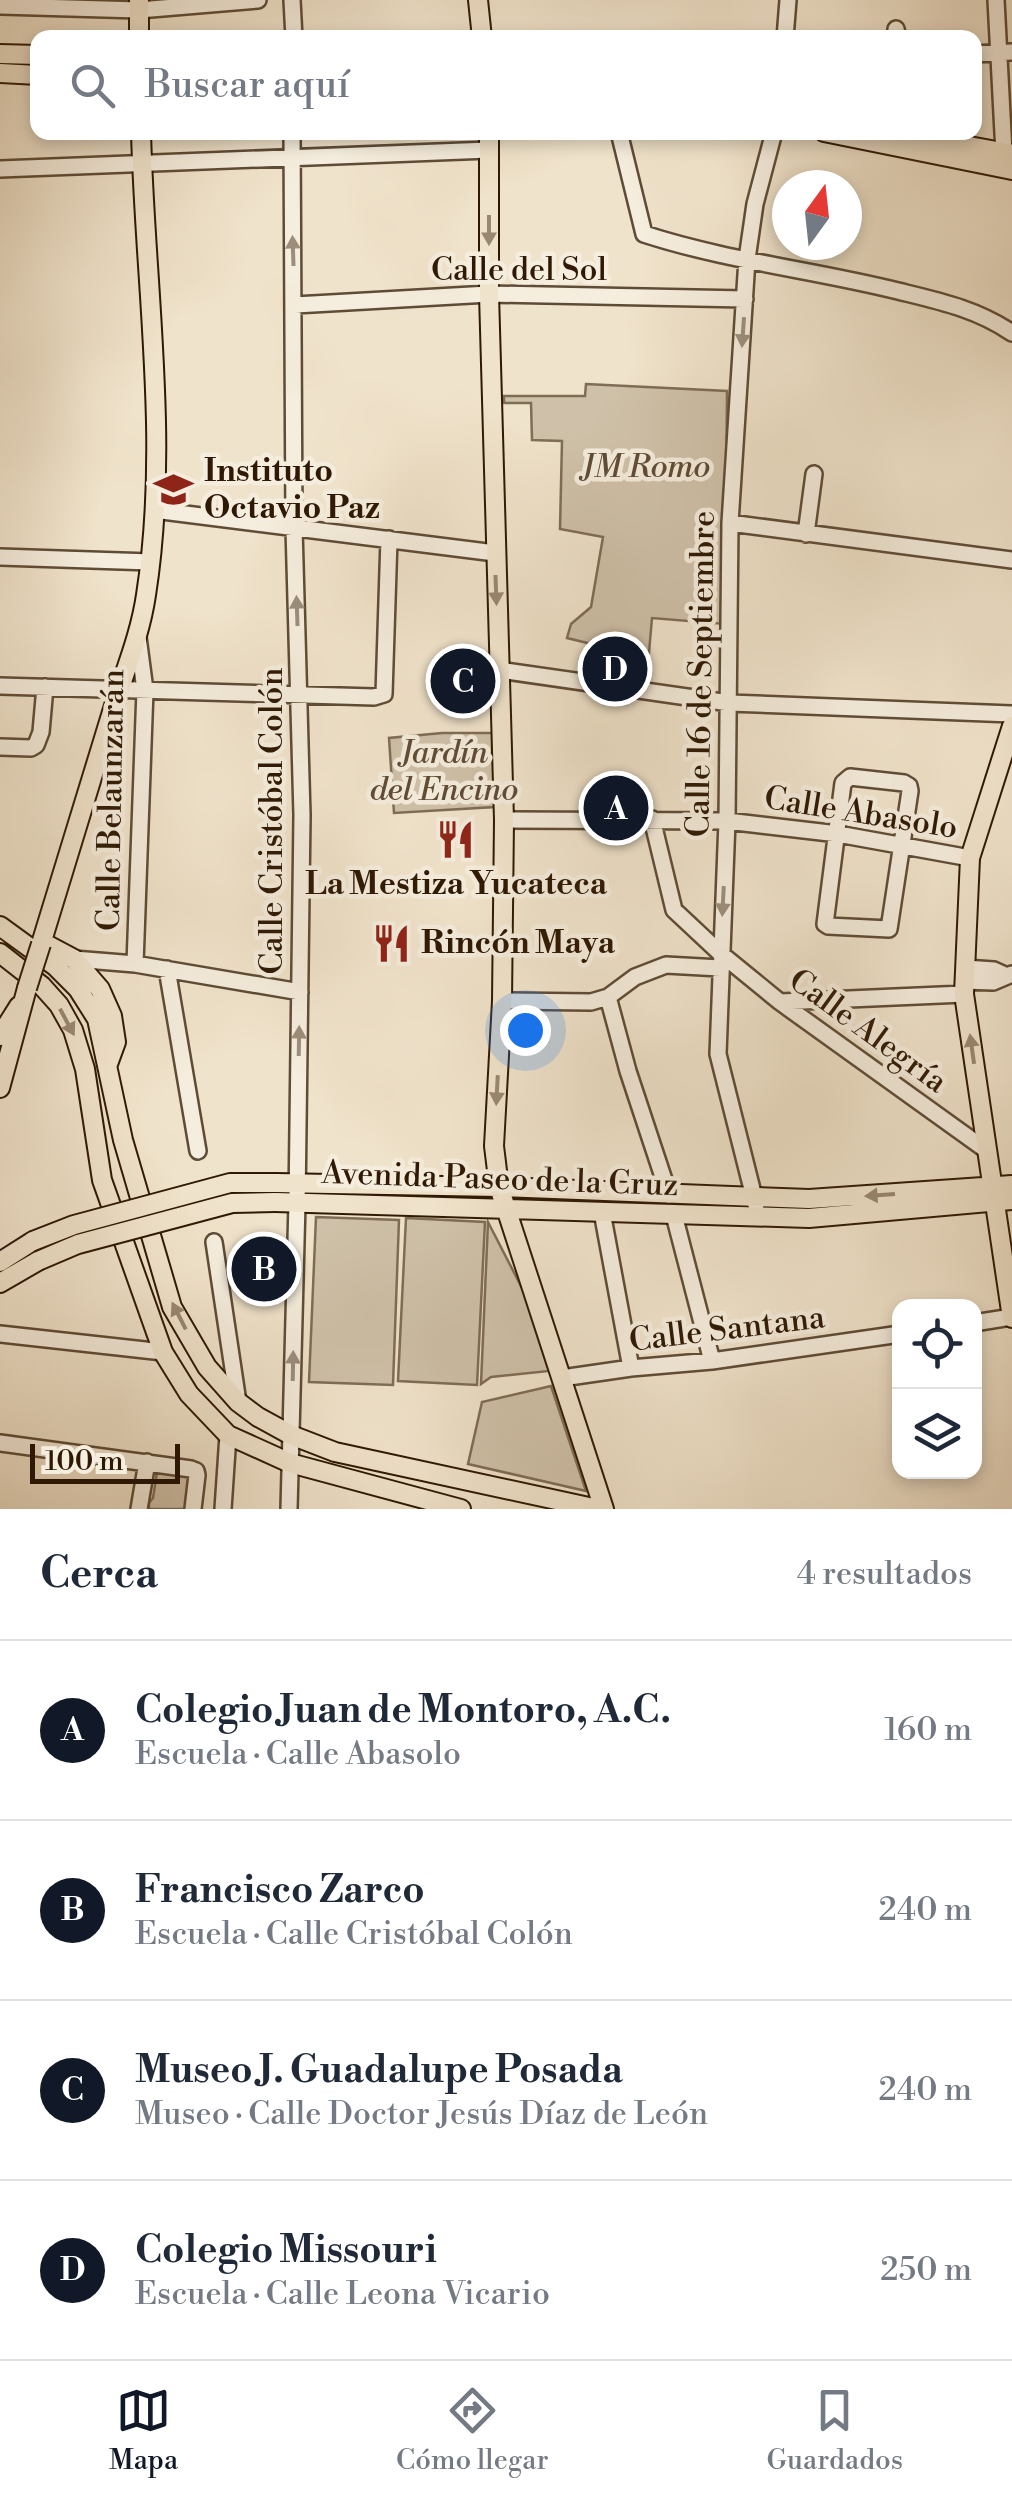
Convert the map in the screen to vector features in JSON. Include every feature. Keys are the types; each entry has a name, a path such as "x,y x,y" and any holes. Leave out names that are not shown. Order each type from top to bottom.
{"main road":[{"path":"478,0 481,30"},
{"path":"139,5 140,30"},
{"path":"0,54 30,56"},
{"path":"0,74 30,75"},
{"path":"0,1088 138,637 151,562 156,387 141,140"},
{"path":"879,140 1009,159"},
{"path":"927,140 1009,159"},
{"path":"0,926 55,966 78,989 98,1019 122,1140 172,1306 207,1367 238,1402 291,1435 336,1452 575,1507 601,1509 499,1187 494,1146 502,1001 504,820 489,294 489,141"},
{"path":"1011,1310 999,1196 986,1150 964,981 970,858 1012,726"},
{"path":"42,943 74,959 100,989 112,1016 116,1042 107,1064"},
{"path":"0,953 42,986 73,1030 85,1069 102,1180 163,1352 189,1394 228,1435 290,1463 461,1509"},
{"path":"0,1036 26,993"},
{"name":"Avenida Paseo de la Cruz","path":"1,1260 33,1241 74,1225 230,1183 499,1187 669,1195 808,1218 999,1196 1012,1185"},
{"name":"Avenida Paseo de la Cruz","path":"0,1283 78,1244 232,1202 674,1215 757,1207"}],"street":[{"path":"0,6 258,0"},
{"path":"292,0 294,30"},
{"path":"786,30 788,0"},
{"path":"996,0 1005,52 1009,159"},
{"name":"Calle Cristóbal Colón","path":"289,1509 302,815 294,528 291,140"},
{"path":"621,140 644,234 966,308 1012,333"},
{"name":"Calle 16 de Septiembre","path":"757,1207 718,1054 729,703 730,523 747,259 772,140"},
{"path":"0,169 290,158 489,141"},
{"name":"Calle del Sol","path":"294,305 489,294 745,299"},
{"path":"806,534 814,474"},
{"path":"154,510 495,554"},
{"path":"730,523 1012,560"},
{"path":"0,686 374,697 384,694 389,539"},
{"path":"0,557 151,562"},
{"name":"Calle Belaunzarán","path":"135,964 145,690 138,637"},
{"path":"500,670 729,703 1012,714"},
{"path":"0,747 36,746 45,687"},
{"path":"845,779 909,786 903,844 890,929 824,924 845,779"},
{"name":"Calle Alegría","path":"652,819 674,910 720,961 986,1150"},
{"name":"Calle Abasolo","path":"504,820 726,820 903,844 970,858"},
{"path":"74,959 135,964 300,992"},
{"path":"502,1001 591,1002 608,997 635,976 666,965 720,961"},
{"path":"167,970 198,1151"},
{"path":"780,1002 964,981 993,982 1009,975"},
{"path":"608,997 669,1195"},
{"path":"602,1212 631,1368"},
{"path":"674,1215 712,1361"},
{"path":"214,1242 238,1402"},
{"path":"982,1320 1011,1310"},
{"path":"0,1334 163,1352"},
{"name":"Calle Santana","path":"562,1378 892,1335"},
{"path":"223,1509 228,1435"},
{"path":"0,1443 196,1471 193,1509"},
{"path":"139,1509 147,1462"}],"green space":[{"name":"JM Romo","path":"586,384 727,391 725,624 652,618 646,687 608,679 608,648 567,638 571,624 591,607 603,537 560,529 562,441 532,440 531,403 504,403 504,396 585,396"},
{"name":"Jardín del Encino","path":"493,733 495,807 394,813 389,738"},
{"path":"316,1217 399,1220 393,1385 309,1382"},
{"path":"406,1218 485,1222 477,1385 398,1381"},
{"path":"488,1222 523,1290 549,1371 491,1377 481,1384"},
{"path":"551,1386 586,1491 468,1464 482,1402"},
{"path":"157,1472 193,1477 189,1509 149,1509"}],"place":[{"name":"Instituto Octavio Paz","path":"174,489"},
{"name":"Colegio Missouri","path":"615,669"},
{"name":"Museo J. Guadalupe Posada","path":"463,681"},
{"name":"Colegio Juan de Montoro, A.C.","path":"616,808"},
{"name":"La Mestiza Yucateca","path":"456,839"},
{"name":"Rincón Maya","path":"391,943"},
{"name":"Francisco Zarco","path":"264,1269"}]}
